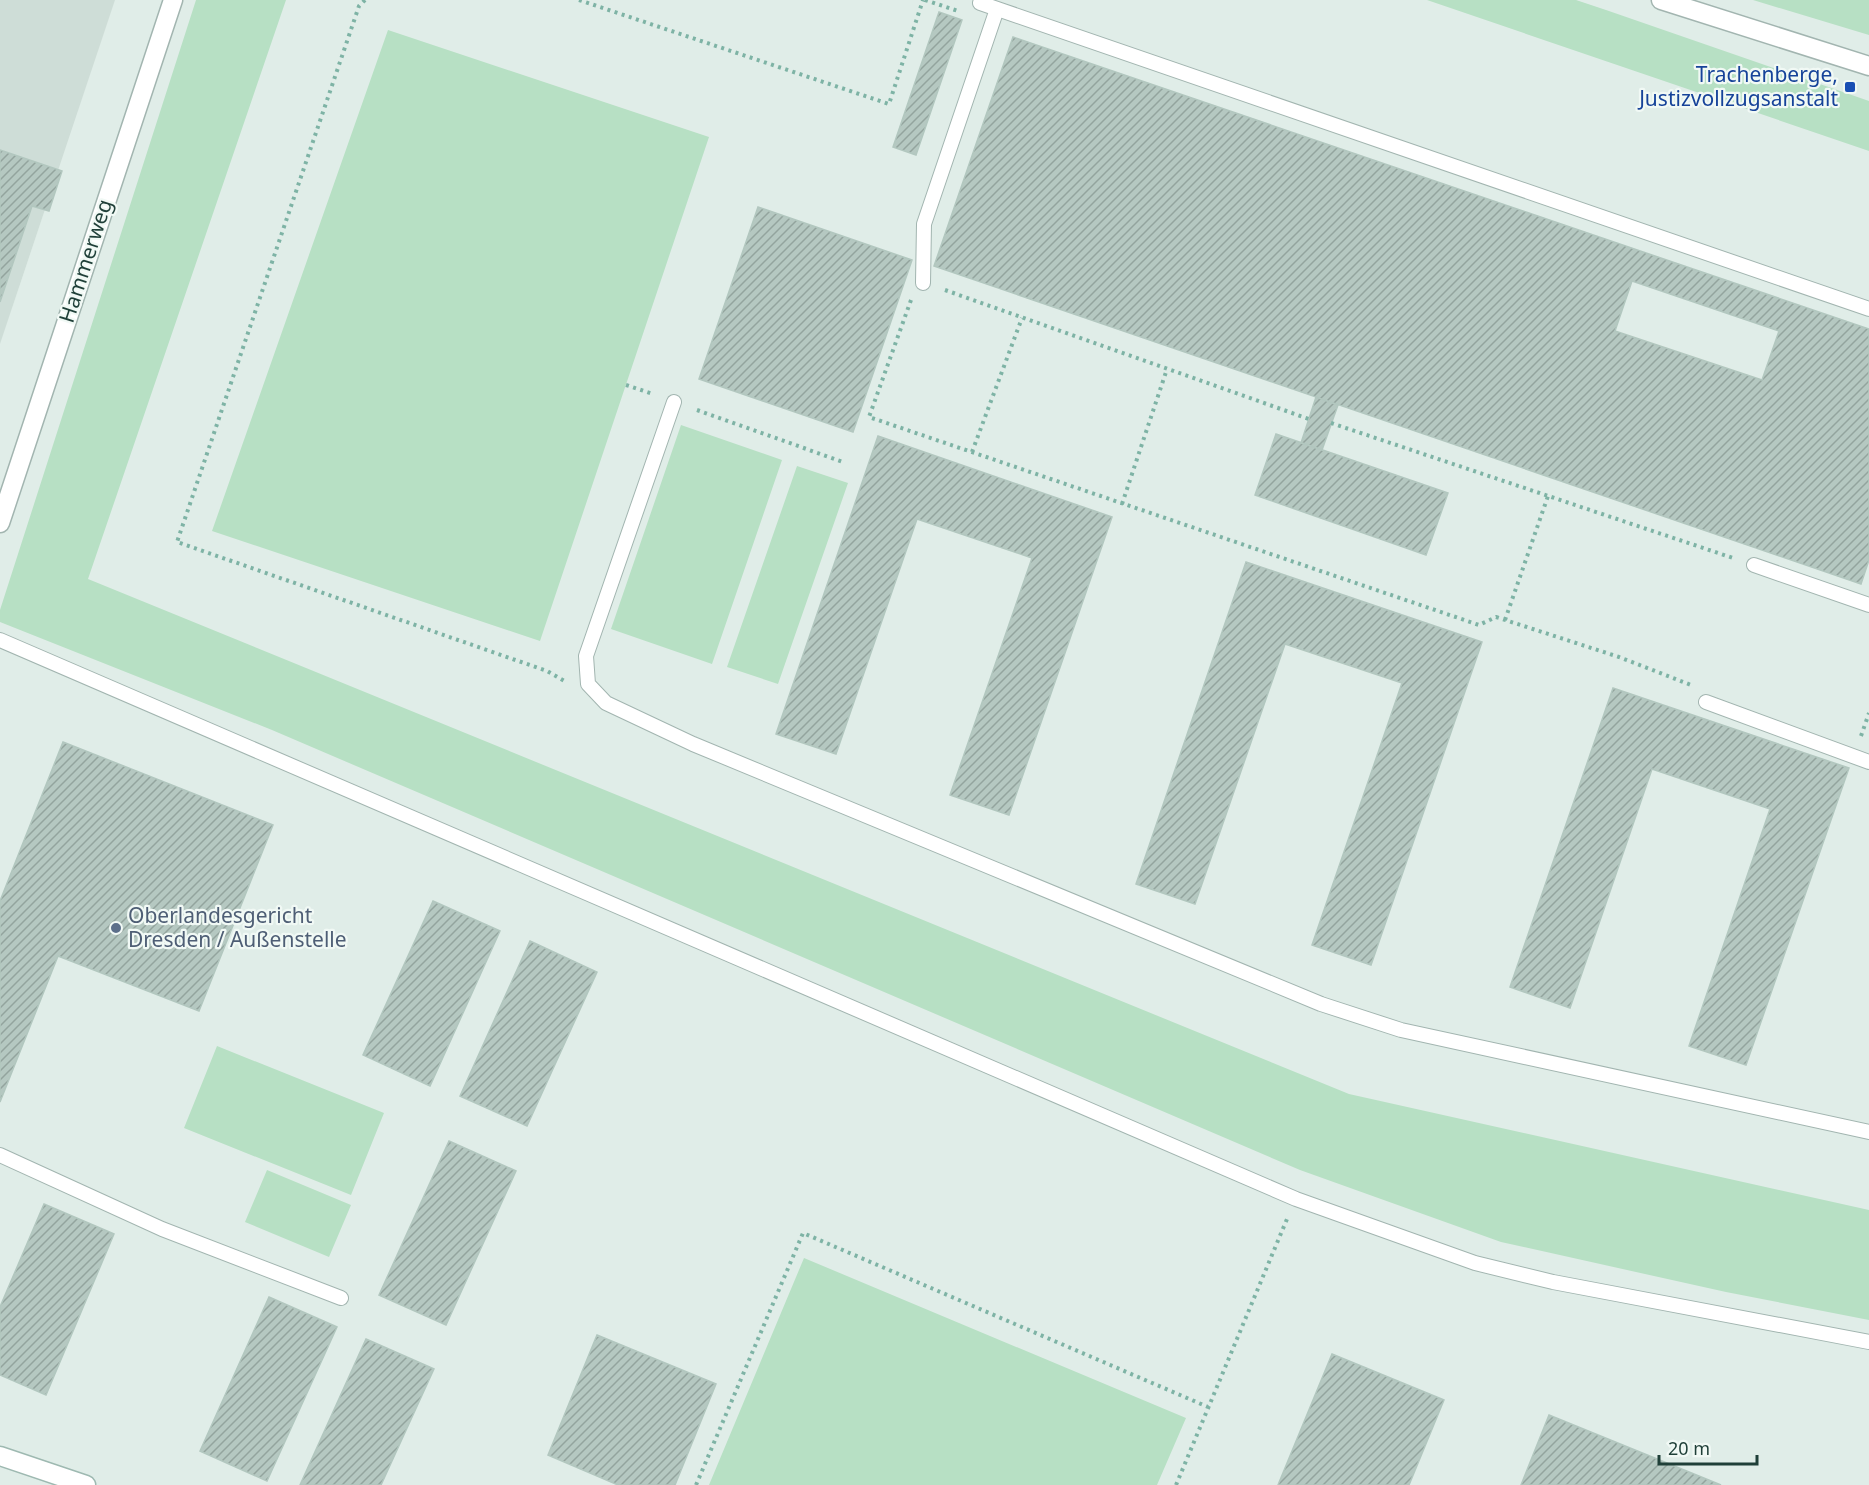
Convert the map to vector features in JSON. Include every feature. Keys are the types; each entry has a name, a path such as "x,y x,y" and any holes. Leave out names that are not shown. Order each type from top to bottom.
{"street":[{"name":"Hammerweg","path":"0,523 173,0"},
{"path":"1661,0 1869,66"},
{"path":"0,1456 86,1485"}],"lane":[{"path":"980,3 1869,309"},
{"path":"923,282 924,224 997,9"},
{"path":"674,402 586,656 588,684 606,703 693,744 1321,1005 1401,1030 1869,1132"},
{"path":"1754,565 1869,605"},
{"path":"0,640 1296,1199 1497,1269 1553,1282 1869,1342"},
{"path":"1706,702 1869,762"},
{"path":"0,1155 162,1229 340,1298"}],"path":[{"path":"365,0 359,6 355,17 177,542 547,671 563,682 588,684"},
{"path":"579,0 889,104 923,0"},
{"path":"1309,419 918,280 868,417 1479,625 1496,617 1619,657 1706,692 1706,702"},
{"path":"972,452 1022,318"},
{"path":"1122,504 1167,369"},
{"path":"626,385 843,462"},
{"path":"1331,423 1754,565"},
{"path":"1505,620 1548,496"},
{"path":"1176,1485 1296,1199"},
{"path":"696,1485 803,1233 1208,1407"}],"shaded area":[{"path":"0,0 115,0 0,344"}],"green space":[{"path":"196,0 286,0 88,579 1349,1094 1869,1210 1869,1320 1726,1292 1501,1242 1300,1170 272,730 0,622 0,610"},
{"path":"1427,0 1576,0 1606,10 1869,101 1869,151"},
{"path":"1753,0 1869,0 1869,35"},
{"path":"388,30 709,137 540,641 212,531"},
{"path":"681,425 782,460 712,664 611,629"},
{"path":"797,466 848,483 778,684 727,667"},
{"path":"217,1046 384,1113 351,1195 184,1128"},
{"path":"267,1170 351,1205 329,1257 245,1222"},
{"path":"804,1258 1186,1418 1157,1485 709,1485"}],"building":[{"path":"939,12 962,20 916,155 893,147"},
{"path":"1013,37 1869,329 1869,560 1861,584 934,266","holes":["1632,281 1779,331 1762,380 1615,331"]},
{"path":"0,150 62,171 49,211 32,206 0,302"},
{"path":"758,207 912,260 853,432 699,379"},
{"path":"1316,397 1338,405 1322,450 1301,443"},
{"path":"1276,434 1448,493 1426,555 1255,495"},
{"path":"878,436 1112,517 1009,815 950,795 1032,558 917,519 836,754 776,734"},
{"path":"1246,562 1482,642 1371,965 1312,945 1402,683 1285,644 1195,904 1136,884"},
{"path":"1613,688 1849,768 1746,1065 1689,1046 1770,809 1652,769 1570,1008 1510,987"},
{"name":"Oberlandesgericht Dresden / Außenstelle","path":"63,742 273,825 199,1011 58,956 0,1102 0,901"},
{"path":"433,901 500,931 430,1086 363,1055"},
{"path":"530,941 597,972 527,1126 460,1096"},
{"path":"449,1141 516,1171 446,1325 379,1295"},
{"path":"44,1204 114,1234 46,1395 0,1375 0,1307"},
{"path":"269,1297 337,1327 267,1481 200,1451"},
{"path":"597,1335 716,1384 675,1485 618,1485 548,1455"},
{"path":"366,1339 434,1369 381,1485 300,1485"},
{"path":"1332,1354 1444,1400 1409,1485 1278,1485"},
{"path":"1549,1415 1721,1485 1521,1485"}],"place":[{"name":"Trachenberge, Justizvollzugsanstalt","path":"1850,87"},
{"name":"Oberlandesgericht Dresden / Außenstelle","path":"116,928"}]}
